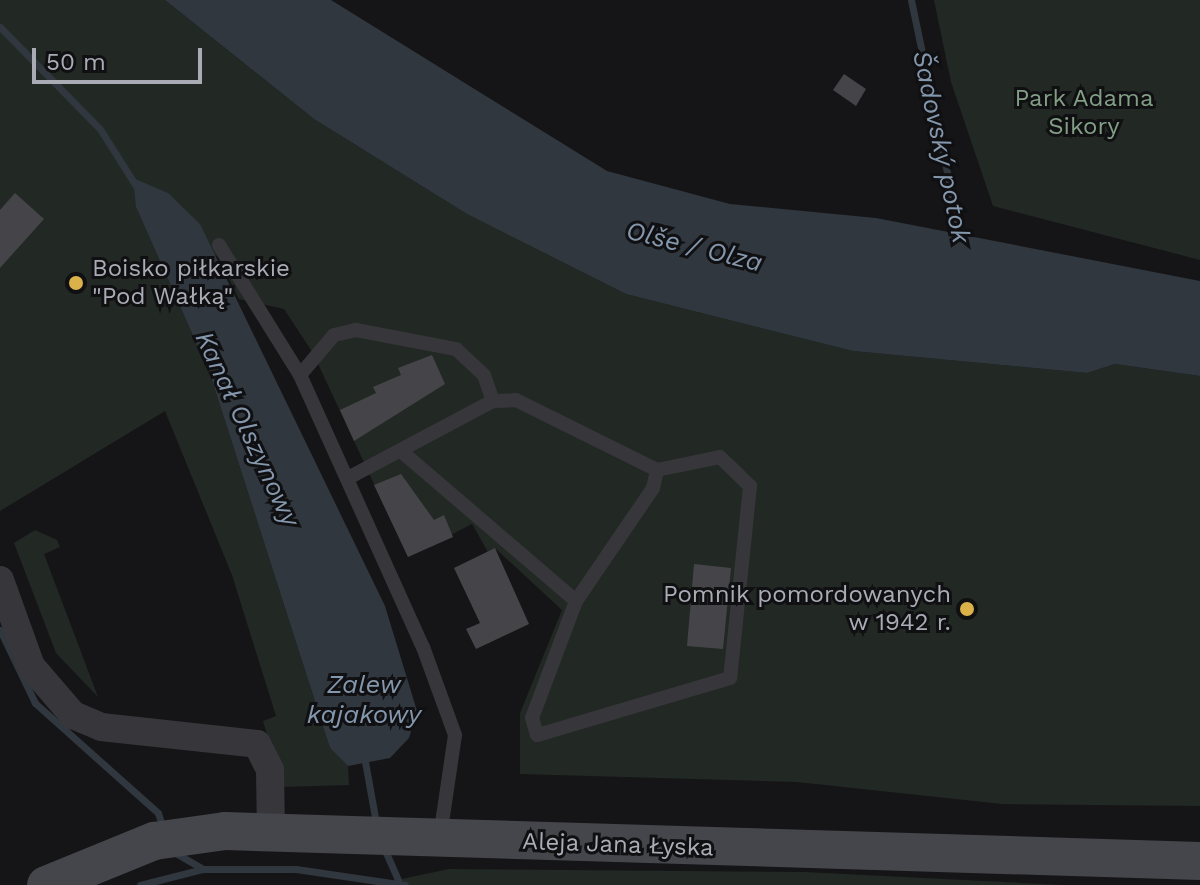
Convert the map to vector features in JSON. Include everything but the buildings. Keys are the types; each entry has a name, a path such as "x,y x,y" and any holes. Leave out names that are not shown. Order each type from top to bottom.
{"street":[{"path":"0,580 31,666 73,715 101,727 257,744 270,770 271,831"},
{"name":"Aleja Jana Łyska","path":"46,885 95,859 154,841 194,834 271,831 1200,861"}],"lane":[{"path":"219,245 300,375 348,478 455,735 440,838"},
{"path":"300,375 334,335 356,330 456,349 484,375 493,401"},
{"path":"348,478 493,401 516,400 657,470 720,457 750,486 730,678 537,735 532,718 576,601 653,488 657,470"},
{"path":"401,451 576,601"}],"green space":[{"path":"0,0 165,0 314,119 467,214 626,294 853,351 1087,373 1115,364 1200,376 1200,806 1002,804 797,782 520,774 520,713 562,610 496,549 488,552 472,524 408,557 313,353 284,309 239,299 218,257 136,207 210,374 330,748 348,766 349,785 282,787 263,721 276,716 232,575 165,411 0,511"},
{"name":"Park Adama Sikory","path":"934,0 1200,0 1200,260 993,206 951,82"},
{"path":"35,530 57,540 60,547 44,554 98,697 56,653 14,543"},
{"path":"449,869 805,872 1063,885 373,885"}],"water":[{"name":"Olše / Olza","path":"165,0 331,0 607,171 730,204 876,218 1200,281 1200,376 1115,364 1087,373 853,351 626,294 467,214 314,119"},
{"name":"Zalew kajakowy","path":"133,178 168,193 200,224 385,606 417,711 409,738 390,758 348,766 330,748 210,374 136,207"}],"waterway":[{"name":"Šadovský potok","path":"911,0 962,245"},
{"name":"Kanał Olszynowy","path":"0,27 100,129 136,186"},
{"path":"0,630 35,703 158,813 163,828"},
{"name":"Kanał Olszynowy","path":"364,756 376,823"},
{"name":"Kanał Olszynowy","path":"383,846 398,880"},
{"path":"172,851 203,869"},
{"path":"140,885 203,869 296,869 405,885"}],"place":[{"name":"Boisko piłkarskie \"Pod Wałką\"","path":"76,283"},
{"name":"Pomnik pomordowanych w 1942 r.","path":"967,609"}]}
